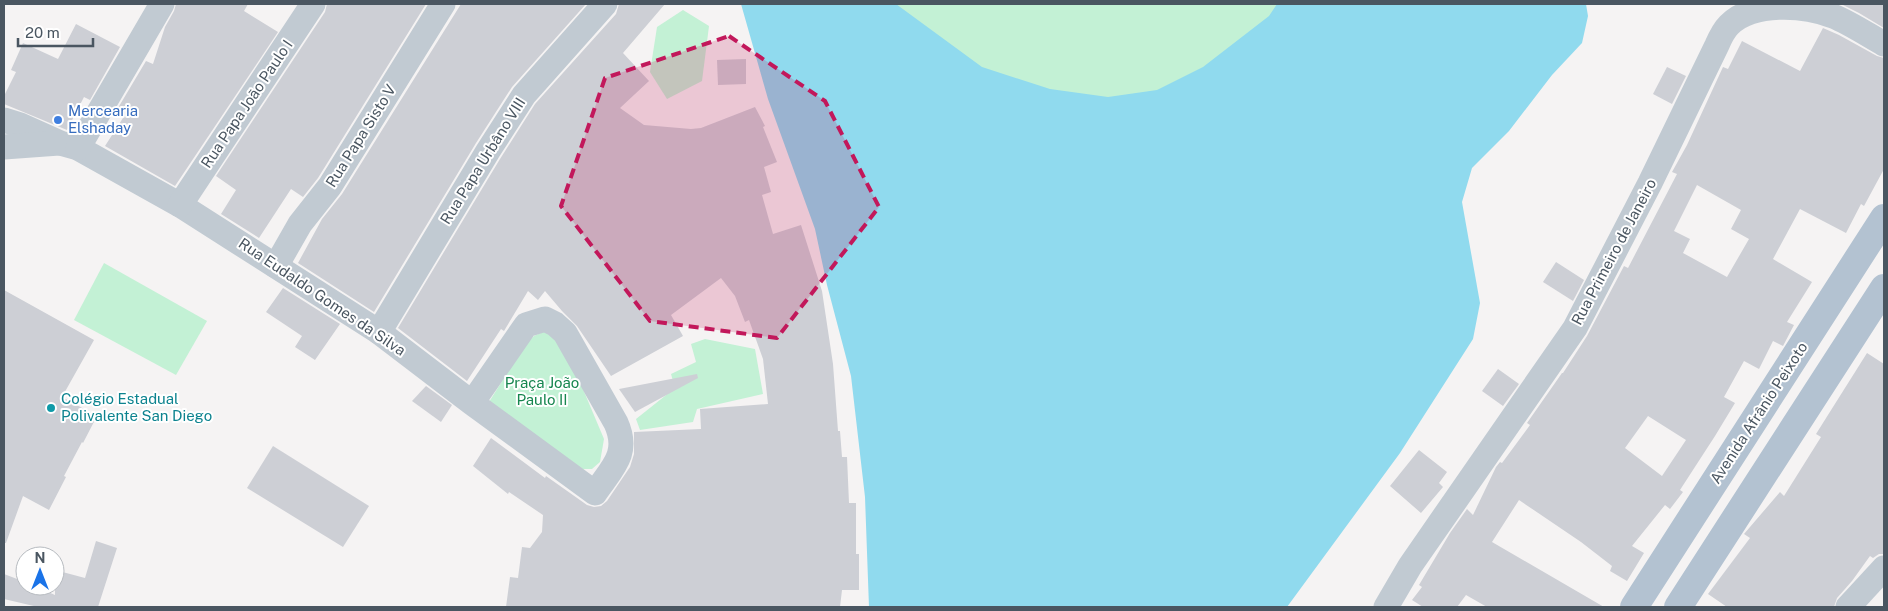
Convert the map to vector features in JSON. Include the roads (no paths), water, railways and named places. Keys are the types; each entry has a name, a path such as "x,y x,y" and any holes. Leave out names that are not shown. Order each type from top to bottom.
{"main road":[{"name":"Avenida Afrânio Peixoto","path":"1634,607 1884,218"},
{"path":"1680,607 1884,288"}],"street":[{"path":"4,147 69,145 162,4"},
{"name":"Rua Papa João Paulo I","path":"180,204 313,4"},
{"name":"Rua Papa Sisto V","path":"276,266 300,224 330,186 443,4"},
{"name":"Rua Papa Urbâno VIII","path":"379,332 488,150 524,95 605,4"},
{"name":"Rua Primeiro de Janeiro","path":"1386,607 1410,566 1575,328 1728,26 1741,16 1754,11 1791,7 1833,16 1884,44"},
{"name":"Rua Eudaldo Gomes da Silva","path":"4,120 69,145 180,204 379,332 472,403 595,493 619,458 622,436 565,333 555,324 545,319 526,324 472,403"},
{"path":"1848,607 1884,568"}],"water":[{"path":"741,4 896,4 982,67 1050,89 1108,97 1157,90 1203,67 1269,16 1277,4 1586,4 1588,16 1582,43 1552,75 1509,131 1472,168 1462,202 1480,303 1473,339 1400,453 1287,607 869,607 865,497 851,376 827,285 815,229 768,99"}],"place":[{"name":"Mercearia Elshaday","path":"58,120"},
{"name":"Colégio Estadual Polivalente San Diego","path":"51,408"}],"park label":[{"name":"Praça João Paulo II","path":"542,392"}]}
